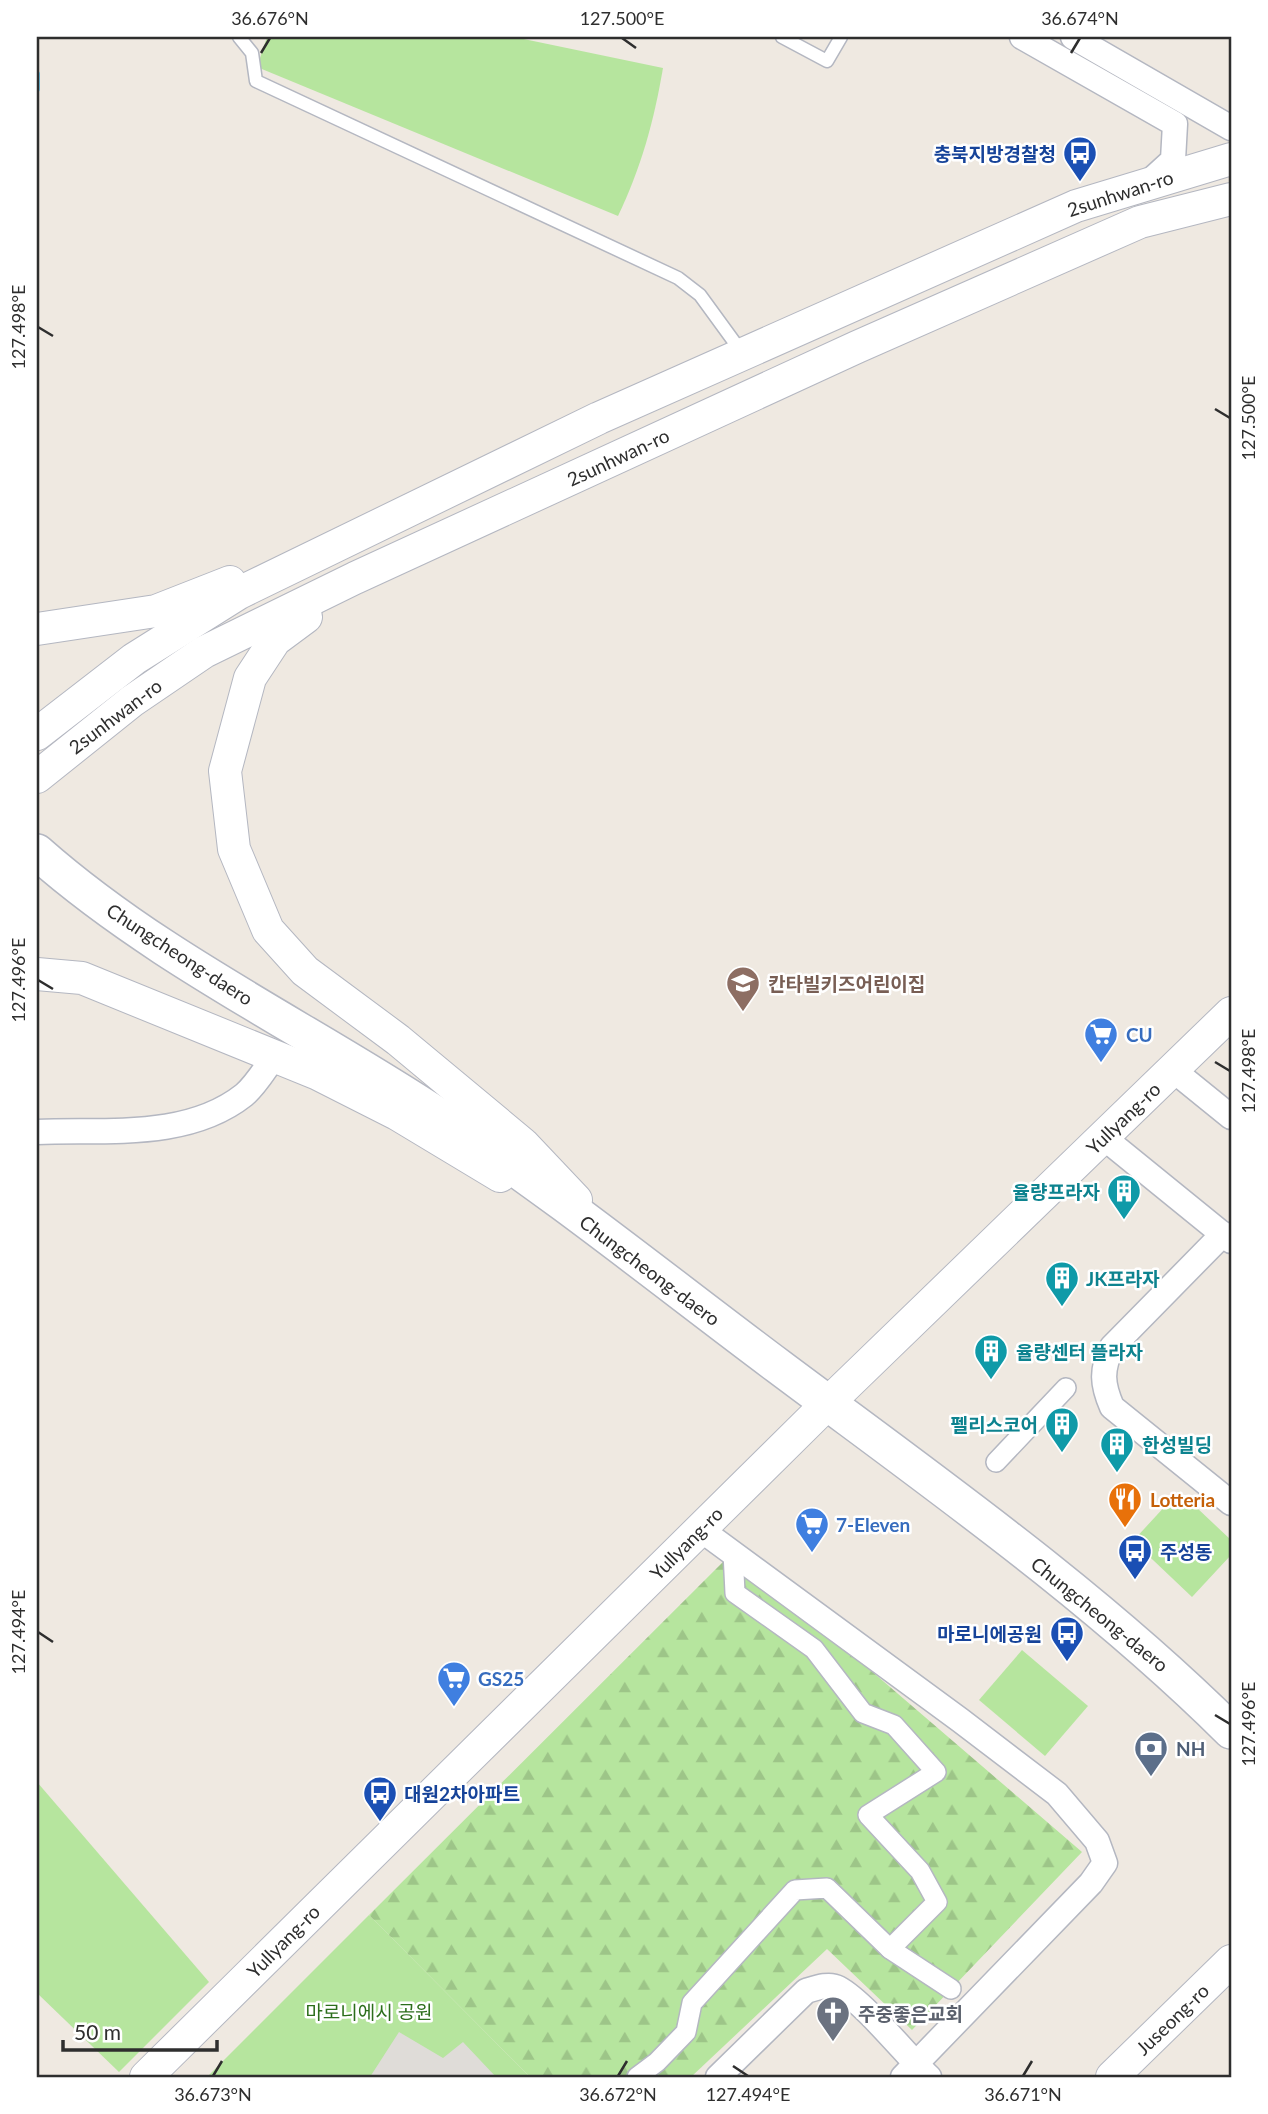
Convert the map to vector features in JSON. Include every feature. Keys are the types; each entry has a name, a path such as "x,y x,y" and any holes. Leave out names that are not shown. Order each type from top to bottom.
{"main road":[{"name":"Chungcheong-daero","path":"37,852 152,939 359,1063 491,1151 1008,1540 1156,1659 1231,1731"}],"street":[{"path":"1021,37 1175,124 1173,160 1148,183"},
{"path":"1073,37 1231,128"},
{"name":"2sunhwan-ro","path":"37,734 134,659 239,593 600,418 1076,206 1231,159"},
{"name":"2sunhwan-ro","path":"37,777 132,701 204,652 370,572 857,347 1140,222 1231,199"},
{"path":"370,572 275,640 250,678 225,771 234,849 268,930 304,971 398,1040 523,1144 622,1250"},
{"path":"37,629 156,611 226,583 266,579"},
{"path":"37,974 82,978 318,1074 397,1114 622,1250"},
{"name":"Yullyang-ro","path":"146,2077 828,1403 1231,1013"},
{"path":"37,1132 178,1126 214,1115 247,1093 274,1057"},
{"path":"1173,1069 1231,1117"},
{"path":"1103,1137 1227,1238 1112,1347 1103,1367 1104,1387 1112,1407 1231,1503"},
{"path":"996,1462 1066,1388"},
{"path":"700,1529 1057,1794 1097,1842 1105,1863 1091,1883 916,2073 836,1987 824,1986 806,1991 718,2077"},
{"path":"733,1552 736,1593 814,1649 863,1713 894,1726 936,1772 868,1815 920,1871 937,1902 890,1949"},
{"path":"636,2077 657,2062 686,2032 692,2003 795,1890 827,1888 890,1949 951,1989"},
{"name":"Juseong-ro","path":"1112,2077 1231,1961"}],"lane":[{"path":"239,37 252,52 256,81 678,278 700,295 743,354"},
{"path":"782,37 827,61 841,37"}],"green space":[{"path":"267,37 514,37 663,68 646,144 618,216 257,67"},
{"path":"1179,1491 1231,1540 1231,1555 1192,1597 1133,1541"},
{"path":"733,1552 1082,1852 912,2030 827,1949 691,2077 530,2077 369,1915"},
{"path":"1022,1650 1088,1706 1045,1756 979,1700"},
{"path":"37,1782 209,1982 119,2072 37,1993"},
{"name":"마로니에시 공원","path":"369,1915 530,2077 207,2077"}],"shaded area":[{"path":"399,2032 443,2058 463,2042 496,2077 370,2077"}],"waterway":[{"path":"37,74 37,89"}],"place":[{"name":"충북지방경찰청","path":"1080,183"},
{"name":"칸타빌키즈어린이집","path":"743,1013"},
{"name":"CU","path":"1101,1064"},
{"name":"율량프라자","path":"1124,1221"},
{"name":"JK프라자","path":"1062,1308"},
{"name":"율량센터 플라자","path":"991,1381"},
{"name":"펠리스코어","path":"1062,1454"},
{"name":"한성빌딩","path":"1117,1474"},
{"name":"Lotteria","path":"1125,1529"},
{"name":"7-Eleven","path":"812,1554"},
{"name":"주성동","path":"1135,1581"},
{"name":"마로니에공원","path":"1067,1663"},
{"name":"GS25","path":"454,1708"},
{"name":"NH","path":"1151,1778"},
{"name":"대원2차아파트","path":"380,1823"},
{"name":"주중좋은교회","path":"833,2043"}]}
